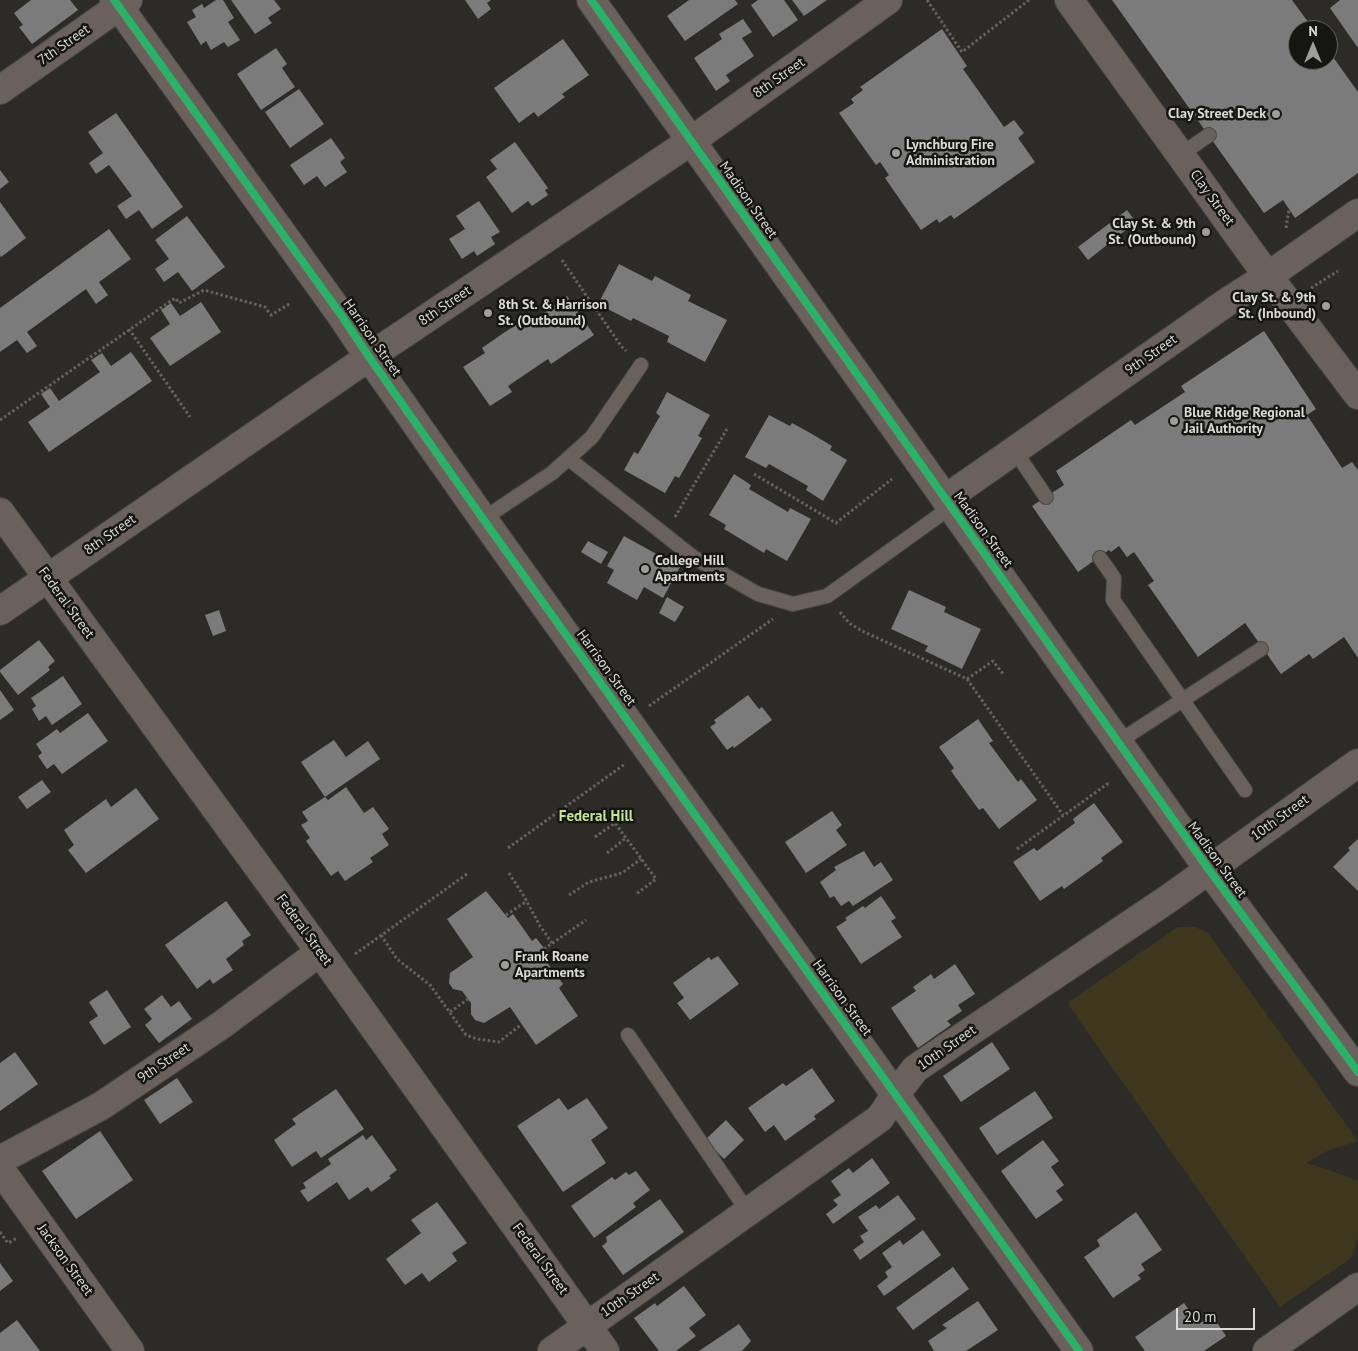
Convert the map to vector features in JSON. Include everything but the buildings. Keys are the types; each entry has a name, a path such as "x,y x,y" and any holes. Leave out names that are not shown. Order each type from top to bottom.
{"street":[{"name":"Madison Street","path":"591,0 1209,870 1358,1072"},
{"name":"8th Street","path":"0,611 369,357 690,141 888,0"},
{"name":"Clay Street","path":"1069,0 1268,276 1358,395"},
{"name":"7th Street","path":"0,90 120,2"},
{"name":"Harrison Street","path":"120,2 483,518 1078,1351"},
{"name":"9th Street","path":"948,503 1015,450 1358,213"},
{"name":"Federal Street","path":"0,512 320,952 605,1351"},
{"name":"10th Street","path":"552,1351 880,1118 916,1069 928,1060 1209,870 1358,762"},
{"name":"9th Street","path":"0,1160 101,1106 220,1026 320,952"},
{"name":"Jackson Street","path":"0,1169 130,1351"},
{"path":"1268,1351 1358,1287"}],"lane":[{"path":"1180,154 1209,135"},
{"path":"483,518 536,484 569,459 592,437 641,365"},
{"path":"1015,450 1046,497"},
{"path":"569,459 693,557 758,594 793,604 827,596 948,503"},
{"path":"1100,558 1114,578 1113,600 1246,790"},
{"path":"1118,742 1261,649"},
{"path":"628,1036 748,1212"}],"path":[{"path":"927,0 962,52 1029,0"},
{"path":"1286,228 1289,209"},
{"path":"560,258 621,346 641,365"},
{"path":"1310,289 1338,271"},
{"path":"0,420 175,298 179,303 204,290 265,307 271,315 291,303"},
{"path":"129,329 190,417"},
{"path":"665,535 727,429"},
{"path":"754,474 836,523 892,479"},
{"path":"827,596 849,623 967,679 1062,815"},
{"path":"648,707 747,637"},
{"path":"967,679 993,661 1004,676"},
{"path":"508,848 630,762"},
{"path":"1017,849 1110,782"},
{"path":"595,837 615,823 626,838 656,880 636,894"},
{"path":"607,853 626,838"},
{"path":"569,895 589,882 622,873 641,859"},
{"path":"509,873 552,943"},
{"path":"355,954 467,874"},
{"path":"506,915 527,901"},
{"path":"544,949 586,920"},
{"path":"381,935 397,959 430,985 466,1035 477,1039 499,1042 522,1024"},
{"path":"450,1012 468,999"},
{"path":"0,1232 8,1243"}],"shaded area":[{"path":"1178,927 1195,927 1208,933 1358,1141 1329,1150 1306,1163 1358,1181 1358,1237 1351,1258 1280,1307 1067,1003"}],"cycle path":[{"path":"114,0 341,315 483,519 1079,1351"},
{"path":"591,0 1209,870 1358,1072"}],"place":[{"name":"Clay Street Deck","path":"1276,114"},
{"name":"Lynchburg Fire Administration","path":"896,153"},
{"name":"Clay St. & 9th St. (Outbound)","path":"1206,232"},
{"name":"Clay St. & 9th St. (Inbound)","path":"1326,306"},
{"name":"8th St. & Harrison St. (Outbound)","path":"488,313"},
{"name":"Blue Ridge Regional Jail Authority","path":"1174,421"},
{"name":"College Hill Apartments","path":"645,569"},
{"name":"Frank Roane Apartments","path":"505,965"}],"district":[{"name":"Federal Hill","path":"596,817"}]}
